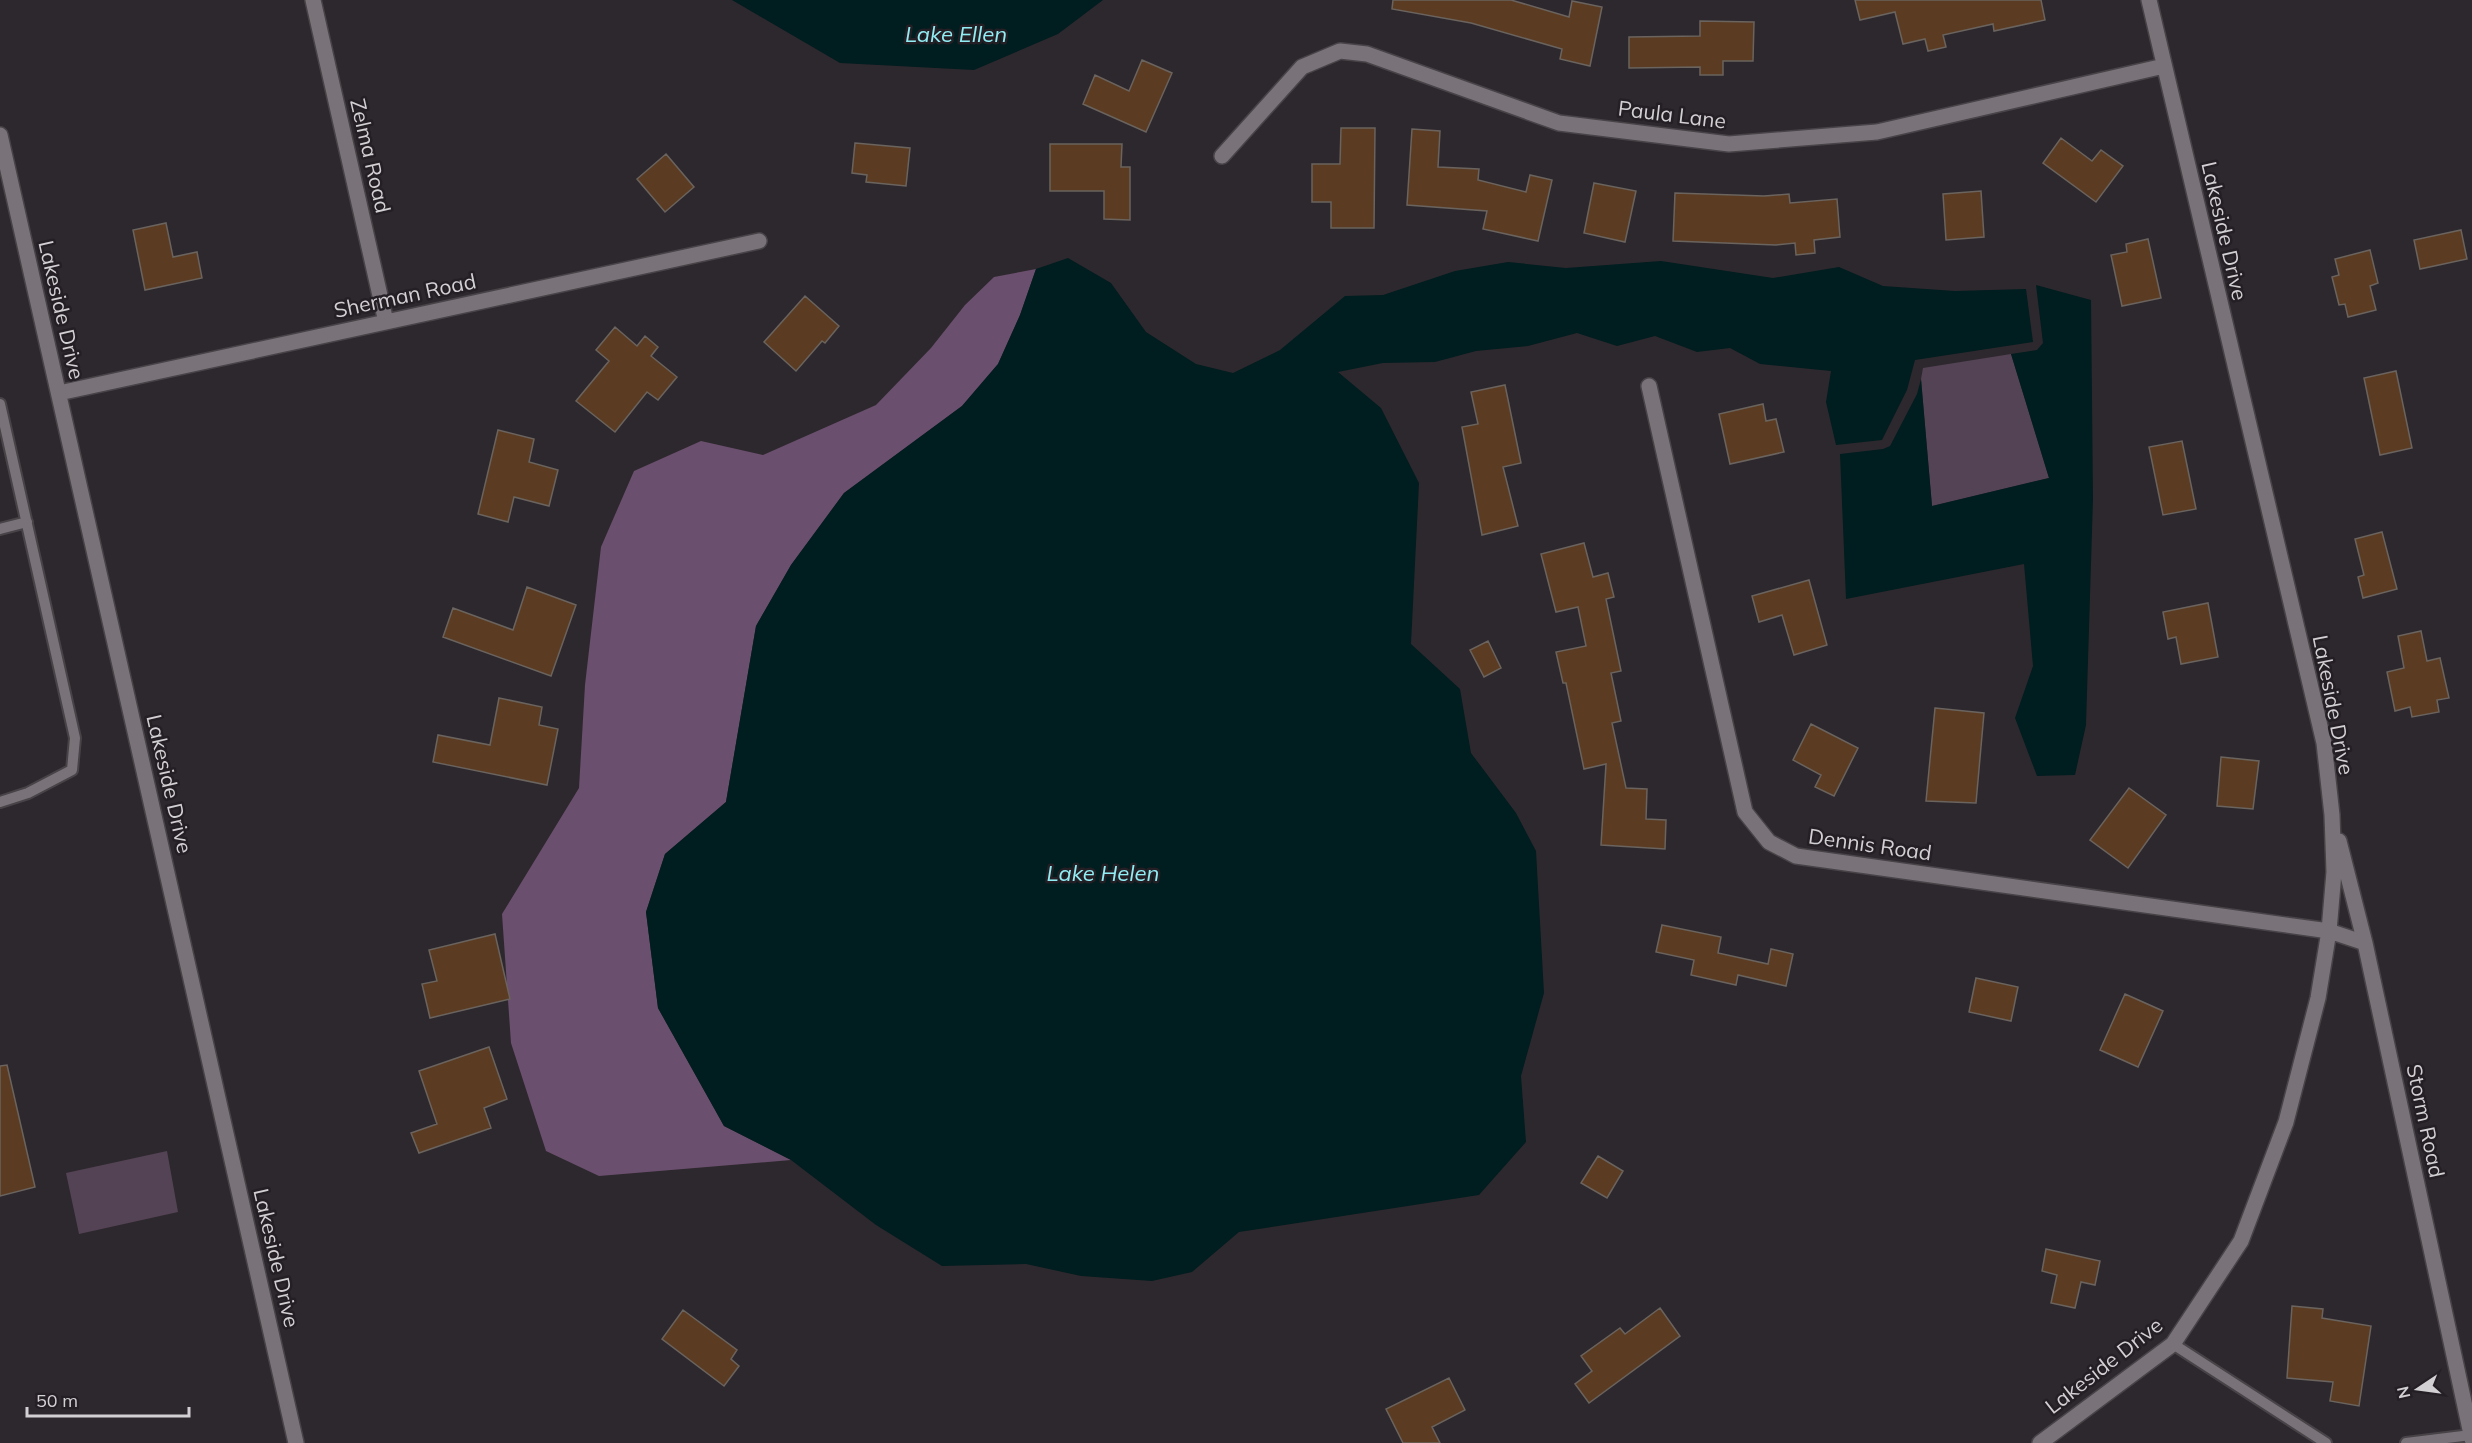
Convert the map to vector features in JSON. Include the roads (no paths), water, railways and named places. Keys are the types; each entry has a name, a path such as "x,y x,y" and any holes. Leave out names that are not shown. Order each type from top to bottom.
{"street":[{"name":"Zelma Road","path":"313,0 386,322"},
{"name":"Lakeside Drive","path":"2040,1443 2173,1344 2241,1241 2286,1122 2318,998 2329,931 2334,872 2332,814 2324,744 2149,0"},
{"name":"Paula Lane","path":"1222,156 1302,67 1340,51 1367,54 1559,123 1729,144 1877,132 2164,66"},
{"name":"Lakeside Drive","path":"0,135 296,1443"},
{"name":"Sherman Road","path":"58,393 759,241"},
{"name":"Dennis Road","path":"1649,386 1744,812 1768,842 1796,856 2329,931 2365,943"},
{"name":"Storm Road","path":"2332,814 2365,943 2472,1437"}],"lane":[{"path":"0,404 75,738 72,770 28,793 0,802"},
{"path":"0,529 27,522"},
{"path":"2173,1344 2326,1443"},
{"path":"2406,1443 2472,1437"}],"water":[{"name":"Lake Ellen","path":"732,0 1103,0 1058,34 974,70 840,63"},
{"name":"Lake Helen","path":"1068,258 1111,283 1146,332 1196,364 1233,373 1280,350 1345,296 1383,295 1455,271 1508,262 1566,268 1661,261 1773,278 1839,267 1883,286 1955,291 2026,289 2033,342 1915,360 1907,390 1882,440 1836,445 1826,402 1831,371 1760,364 1730,348 1697,352 1655,336 1617,346 1577,333 1528,346 1476,351 1435,362 1383,363 1338,372 1381,408 1419,483 1411,644 1460,689 1471,753 1516,813 1536,851 1544,993 1521,1076 1526,1142 1479,1195 1239,1232 1192,1272 1152,1281 1081,1276 1026,1264 942,1266 876,1225 791,1160 724,1126 658,1008 646,912 665,854 726,802 756,626 791,565 844,493 962,406 998,364 1020,315 1036,269"},
{"path":"2036,285 2091,300 2093,499 2086,725 2075,775 2037,776 2015,718 2033,666 2024,564 1846,599 1840,454 1883,449 1890,446 1917,394 1921,379 1932,506 2049,478 2011,354 2037,350 2043,343"}]}
